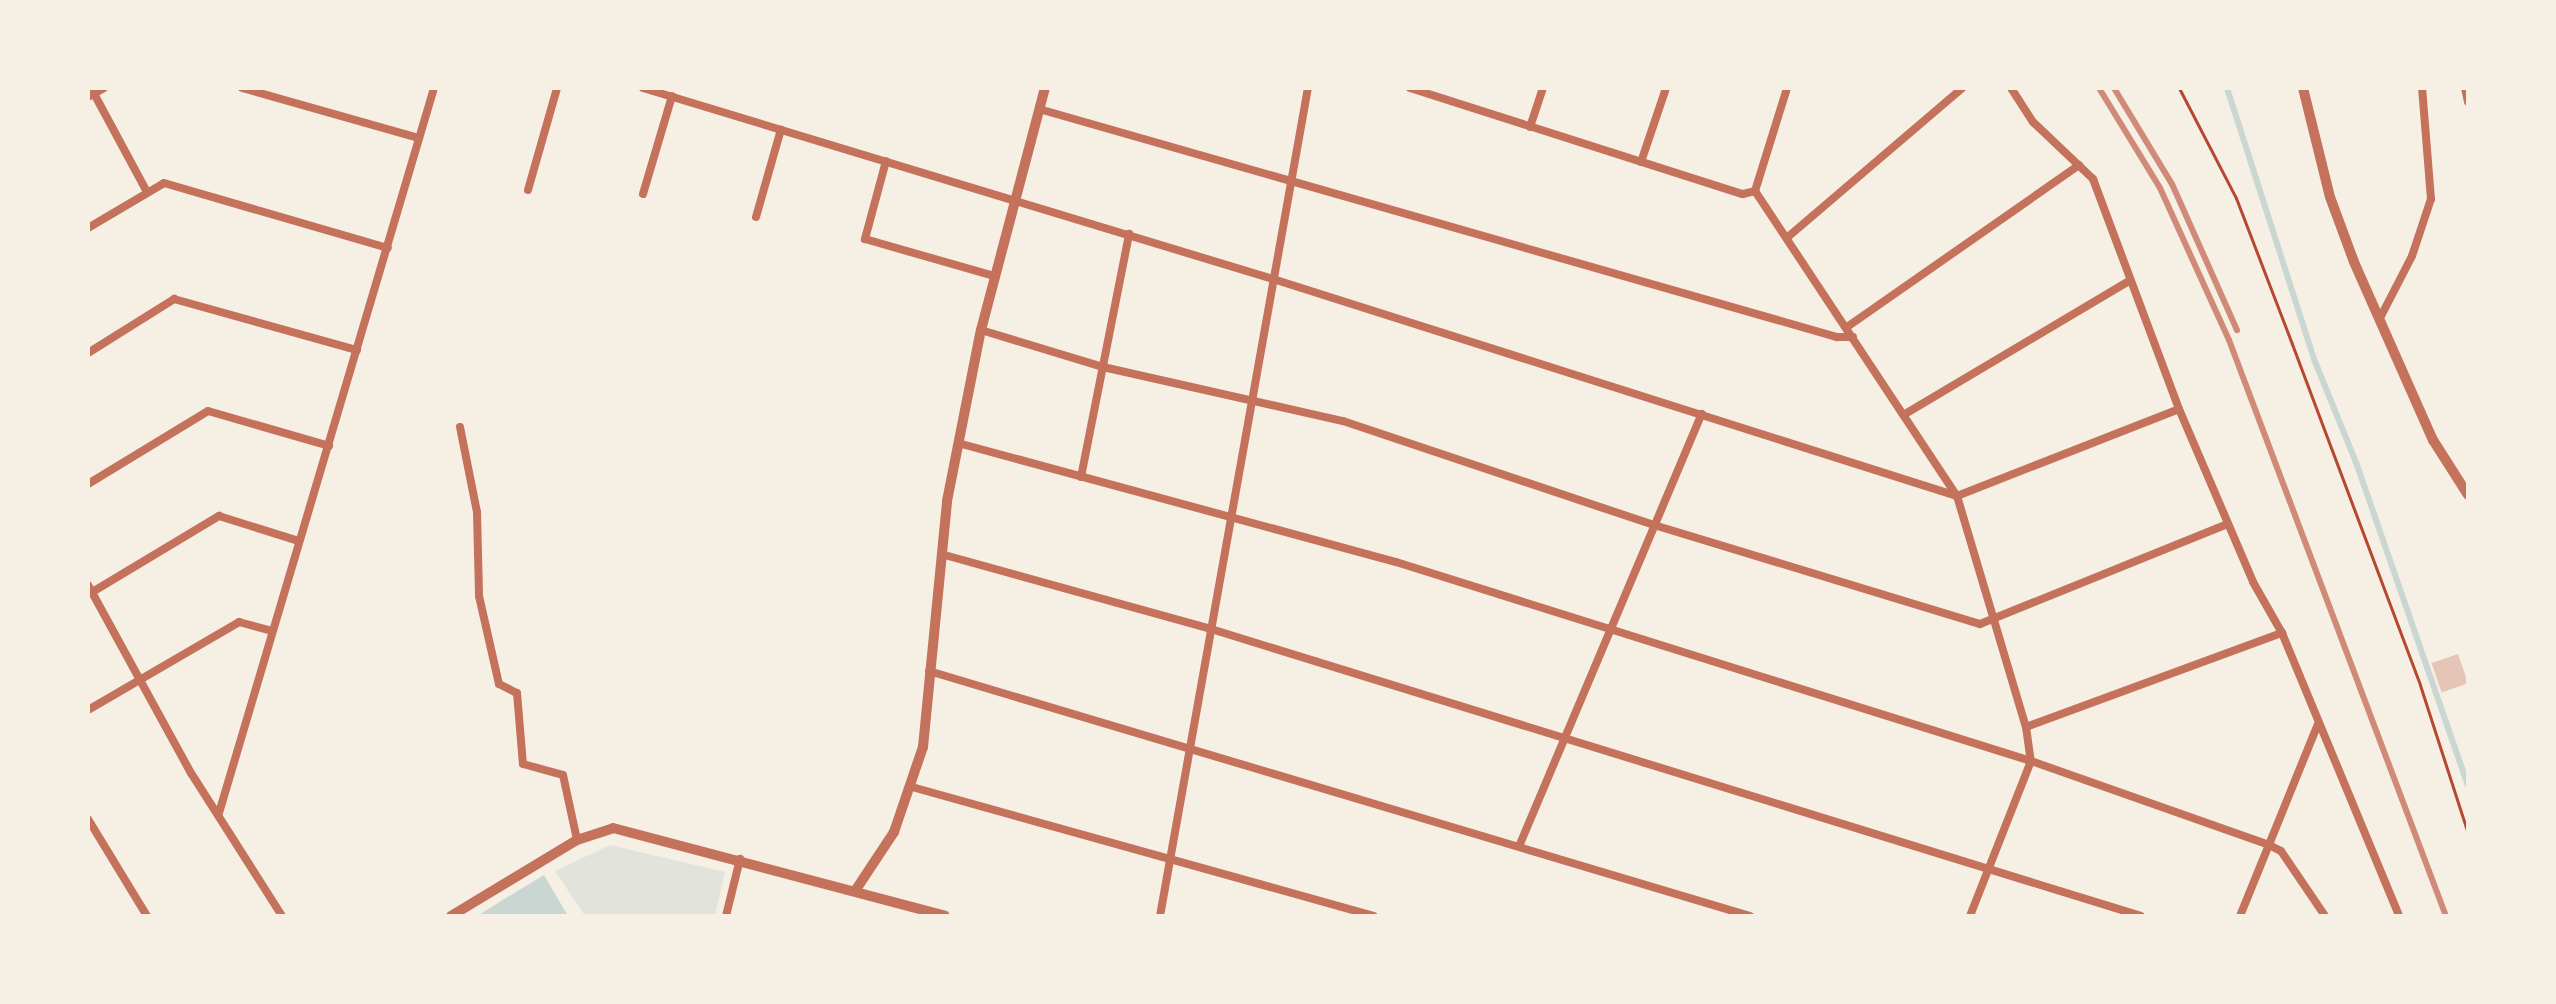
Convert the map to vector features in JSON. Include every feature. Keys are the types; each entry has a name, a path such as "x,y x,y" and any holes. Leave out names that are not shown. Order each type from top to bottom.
{"street":[{"path":"104,88 91,93 147,192"},
{"path":"242,88 419,138"},
{"path":"219,813 434,88"},
{"path":"528,190 557,88"},
{"path":"643,88 1129,234 1957,496 2179,409"},
{"path":"855,891 894,832 912,787 923,747 941,554 958,443 1012,198 1044,90 1032,88"},
{"path":"1160,916 1308,88"},
{"path":"1410,88 1743,194 1755,191"},
{"path":"1530,127 1543,88"},
{"path":"1641,162 1666,88"},
{"path":"1755,191 1787,88"},
{"path":"1789,236 1962,88"},
{"path":"2011,88 2033,122 2093,179 2179,409 2228,524 2282,633 2399,916"},
{"path":"2303,88 2330,197 2378,321 2433,440 2463,480 2468,495"},
{"path":"2378,321 2412,256 2431,199 2422,88"},
{"path":"2465,88 2468,102"},
{"path":"643,194 672,96"},
{"path":"1039,109 1822,333 1853,337"},
{"path":"756,217 781,129"},
{"path":"886,161 865,239 994,276"},
{"path":"1847,327 2079,165"},
{"path":"88,228 164,183 388,248"},
{"path":"1755,191 1789,236 1957,496 2026,727 2031,761 1970,916"},
{"path":"1081,477 1129,234"},
{"path":"1905,414 2129,281"},
{"path":"88,353 174,299 357,350"},
{"path":"981,330 1103,367 1252,403 1343,421 1654,525 1980,624 2228,524"},
{"path":"88,484 208,411 329,446"},
{"path":"1520,844 1702,414"},
{"path":"460,427 477,512 479,596 499,684 517,693 523,764 563,775 577,840"},
{"path":"958,443 1232,516 2031,761 2281,851 2325,916"},
{"path":"282,916 139,680 89,591 219,516 299,541"},
{"path":"941,554 1211,629 2141,916"},
{"path":"88,710 239,622 272,631"},
{"path":"2026,727 2282,633"},
{"path":"929,671 1190,745 1750,916"},
{"path":"2240,916 2318,724"},
{"path":"912,787 1373,916"},
{"path":"88,819 147,916"},
{"path":"451,916 577,840 613,828 631,830 945,916"},
{"path":"726,916 740,859"}],"path":[{"path":"2179,88 2236,198 2420,685 2468,834"}],"shaded area":[{"path":"610,845 725,872 715,916 585,916 555,871"},
{"path":"544,875 568,916 477,916 506,898"}],"building":[{"path":"2458,654 2468,683 2442,692 2432,663"}],"waterway":[{"path":"2227,88 2314,359 2357,465 2468,785"}],"railway":[{"path":"2099,88 2160,188 2229,340 2446,916"},
{"path":"2114,88 2172,184 2237,330"}]}
